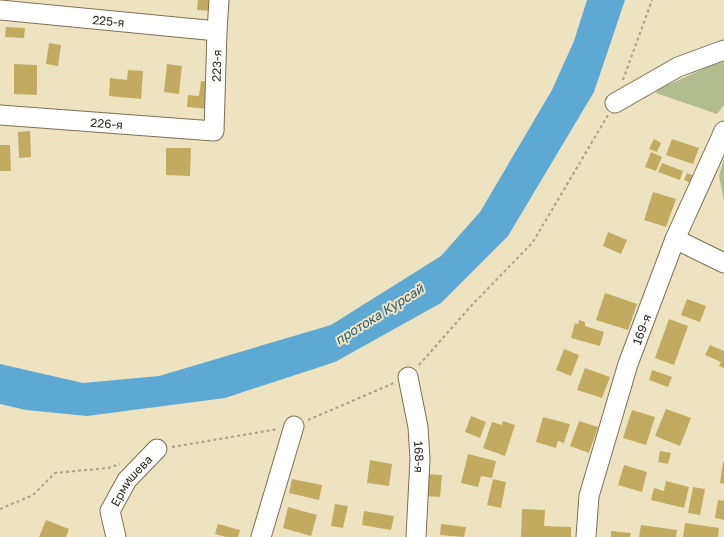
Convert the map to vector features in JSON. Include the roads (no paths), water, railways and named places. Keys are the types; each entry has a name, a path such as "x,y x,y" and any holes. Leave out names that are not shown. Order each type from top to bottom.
{"street":[{"name":"223-я","path":"214,131 219,0"},
{"name":"225-я","path":"0,10 217,31"},
{"path":"615,103 678,67 724,50"},
{"name":"226-я","path":"0,115 214,131"},
{"name":"169-я","path":"586,537 589,496 628,364 675,239 724,131"},
{"path":"675,239 724,264"},
{"name":"168-я","path":"408,377 418,427 420,459 416,537"},
{"path":"261,537 294,426"},
{"name":"Ермишева","path":"116,537 110,511 127,480 157,449"}],"water":[{"name":"протока Курсай","path":"587,0 625,0 594,92 508,236 441,303 335,362 225,398 87,416 26,410 0,404 0,364 83,383 159,376 331,325 441,256 480,212 552,90 574,41"}]}
